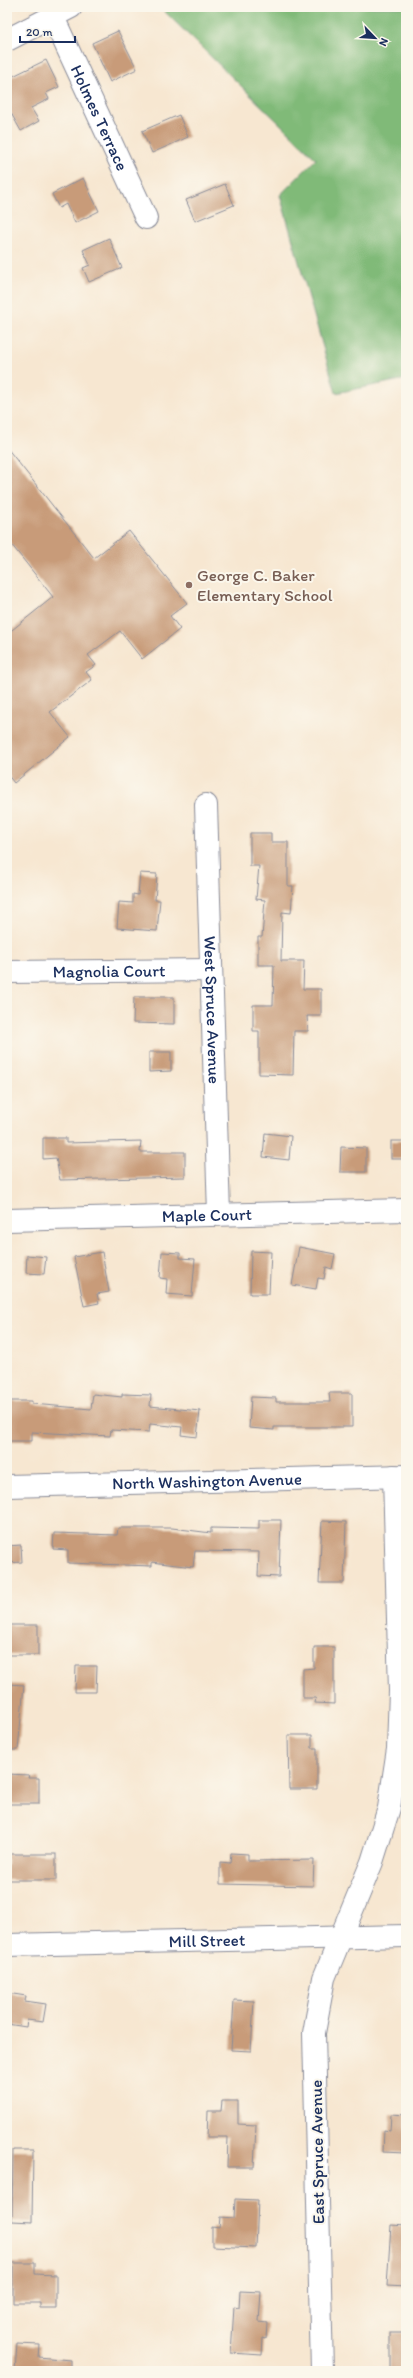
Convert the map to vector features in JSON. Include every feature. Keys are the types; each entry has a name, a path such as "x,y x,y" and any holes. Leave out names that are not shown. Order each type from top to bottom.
{"street":[{"path":"7,40 62,12"},
{"name":"Holmes Terrace","path":"62,12 146,218"},
{"name":"West Spruce Avenue","path":"206,805 219,1214"},
{"name":"Magnolia Court","path":"7,972 211,970"},
{"name":"Maple Court","path":"7,1220 406,1210"},
{"path":"341,1937 372,1862 389,1808 398,1750 400,1691 400,1476"},
{"name":"North Washington Avenue","path":"7,1486 400,1476"},
{"name":"Mill Street","path":"7,1945 406,1936"},
{"name":"East Spruce Avenue","path":"322,2371 314,2033 324,1978 341,1937"}],"green space":[{"path":"160,7 406,7 406,379 336,393 280,195 316,159"}],"building":[{"path":"118,31 137,69 110,82 92,43"},
{"path":"46,60 59,87 46,93 49,99 31,108 39,121 21,131 7,106 7,79"},
{"path":"179,115 188,137 152,153 142,131"},
{"path":"83,178 99,211 75,223 66,204 59,208 52,194"},
{"path":"225,184 234,205 195,221 186,200"},
{"path":"109,238 122,268 89,282 83,268 90,265 83,250"},
{"name":"George C. Baker Elementary School","path":"7,448 94,558 129,531 187,603 170,616 180,629 142,659 120,631 88,655 96,665 86,672 92,680 50,712 70,737 14,783 7,774 7,634 53,597 7,539"},
{"path":"250,833 271,833 271,842 288,842 288,886 293,886 291,913 282,912 281,961 304,961 303,989 321,989 321,1016 307,1016 308,1031 294,1031 293,1075 259,1074 259,1031 253,1031 253,1005 273,1005 274,965 258,965 258,937 262,937 265,900 256,899 259,866 250,866"},
{"path":"140,873 157,874 155,900 160,900 157,931 117,928 119,902 133,903 133,894 138,895"},
{"path":"134,997 174,997 174,1024 133,1023"},
{"path":"149,1052 171,1052 171,1071 149,1072"},
{"path":"265,1133 291,1136 289,1160 263,1157"},
{"path":"43,1138 66,1138 66,1143 141,1141 140,1152 185,1152 185,1177 60,1180 56,1158 43,1159"},
{"path":"391,1141 406,1141 406,1159 391,1159"},
{"path":"341,1147 366,1148 366,1172 340,1172"},
{"path":"299,1247 335,1254 332,1269 326,1267 324,1279 318,1278 316,1289 292,1285"},
{"path":"251,1251 271,1252 269,1294 250,1294"},
{"path":"102,1252 109,1292 97,1294 99,1303 84,1306 74,1257"},
{"path":"162,1252 180,1253 180,1258 195,1259 192,1296 166,1294 167,1279 160,1278"},
{"path":"27,1255 46,1257 44,1274 26,1273"},
{"path":"329,1393 352,1393 352,1427 274,1427 274,1430 249,1428 251,1397 276,1398 276,1402 330,1402"},
{"path":"93,1394 122,1397 122,1394 151,1395 150,1406 200,1411 197,1437 181,1435 182,1427 150,1424 149,1432 111,1430 110,1436 32,1432 32,1441 8,1441 8,1401 32,1401 32,1404 91,1409"},
{"path":"259,1520 281,1520 279,1577 258,1576 259,1552 195,1551 193,1567 152,1562 152,1566 68,1563 68,1550 53,1549 54,1533 117,1535 118,1528 172,1528 211,1533 211,1528 259,1529"},
{"path":"322,1521 346,1522 344,1583 319,1583"},
{"path":"21,1545 22,1562 7,1563 7,1546"},
{"path":"7,1625 38,1625 38,1655 7,1655"},
{"path":"314,1647 334,1647 334,1704 315,1703 316,1698 303,1698 303,1669 314,1668"},
{"path":"76,1666 97,1666 96,1692 75,1692"},
{"path":"7,1684 24,1685 18,1750 7,1750"},
{"path":"288,1735 312,1735 312,1748 317,1748 317,1789 289,1789"},
{"path":"7,1774 29,1775 28,1778 39,1778 39,1804 7,1804"},
{"path":"231,1853 248,1854 248,1861 314,1860 313,1886 220,1884 220,1862 230,1863"},
{"path":"7,1854 56,1854 56,1880 7,1880"},
{"path":"7,1993 26,1996 25,2001 46,2004 43,2022 27,2020 26,2027 7,2024"},
{"path":"234,2000 254,2001 251,2051 231,2050"},
{"path":"222,2101 238,2101 238,2124 256,2125 254,2167 227,2167 228,2137 207,2137 208,2111 221,2111"},
{"path":"391,2114 406,2115 406,2153 383,2152 384,2130 390,2131"},
{"path":"13,2150 33,2150 32,2222 12,2221"},
{"path":"235,2199 258,2200 256,2248 212,2246 212,2227 219,2228 220,2217 234,2218"},
{"path":"391,2225 406,2226 406,2287 387,2286"},
{"path":"13,2263 35,2263 35,2274 56,2275 56,2308 40,2308 40,2303 13,2303"},
{"path":"240,2291 261,2292 259,2322 267,2323 266,2339 263,2338 262,2355 231,2353 234,2307 239,2308"},
{"path":"390,2333 406,2333 406,2371 390,2371"},
{"path":"17,2344 40,2345 39,2357 71,2360 71,2371 15,2371"}],"place":[{"name":"George C. Baker Elementary School","path":"189,585"}]}
